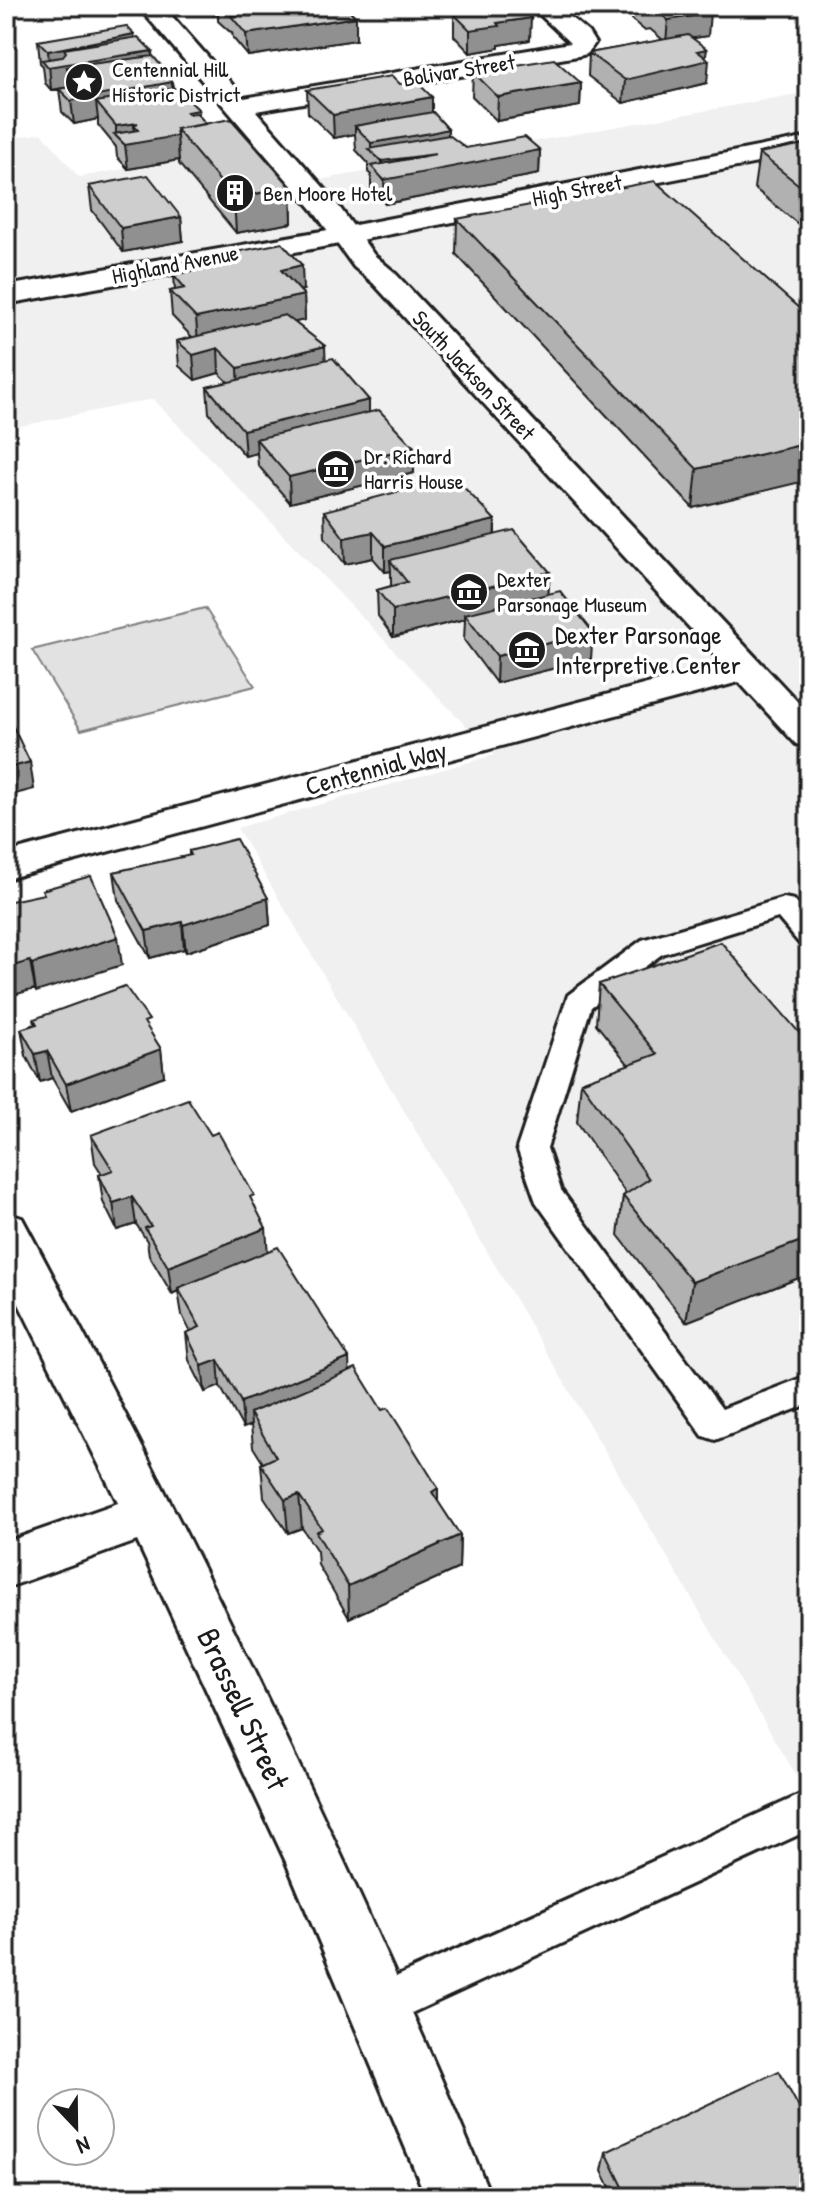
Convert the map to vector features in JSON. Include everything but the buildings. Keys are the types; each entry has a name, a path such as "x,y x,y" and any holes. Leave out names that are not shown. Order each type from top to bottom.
{"street":[{"name":"South Jackson Street","path":"150,6 322,203 364,261 383,277 809,736"},
{"name":"Bolivar Street","path":"238,107 569,52 583,43 543,6"},
{"name":"High Street","path":"345,235 809,145"},
{"name":"Highland Avenue","path":"6,295 345,235"},
{"name":"Centennial Way","path":"6,866 746,669"},
{"name":"Brassell Street","path":"6,1231 150,1514 308,1846 459,2197"},
{"path":"6,1565 150,1514"}],"lane":[{"path":"809,936 797,903 652,947 578,1002 532,1148 547,1194 715,1426 809,1389"},
{"path":"377,2007 809,1810"}],"shaded area":[{"path":"809,92 809,1797 237,828 494,755 153,399 6,429 6,139 42,133 79,177 284,141 319,180"},
{"path":"205,608 255,686 81,730 32,650"}],"place":[{"name":"Centennial Hill Historic District","path":"84,82"},
{"name":"Ben Moore Hotel","path":"235,193"},
{"name":"Dr. Richard Harris House","path":"336,469"},
{"name":"Dexter Parsonage Museum","path":"469,592"},
{"name":"Dexter Parsonage Interpretive Center","path":"527,650"}]}
